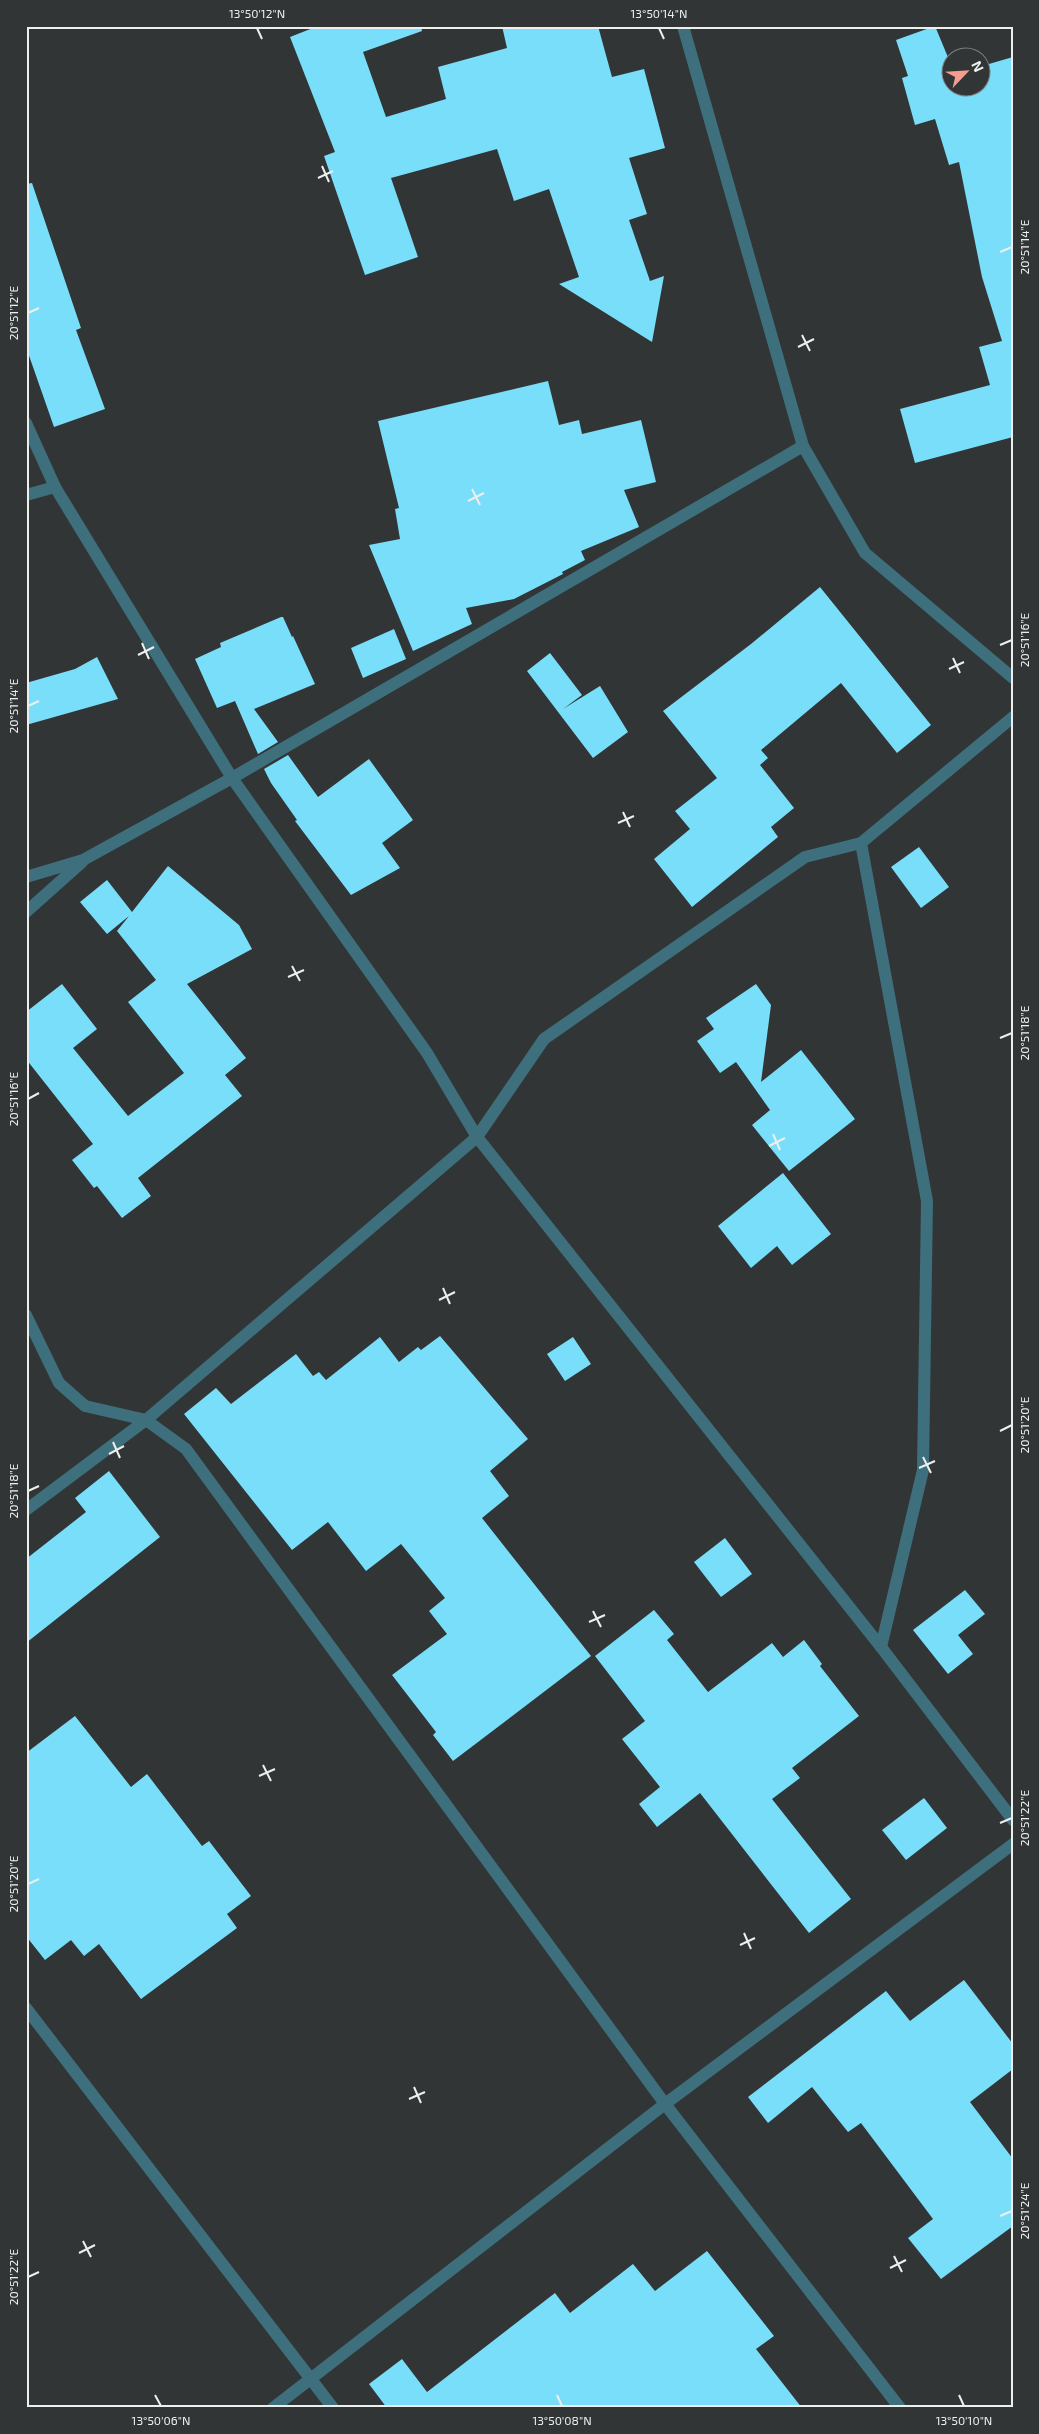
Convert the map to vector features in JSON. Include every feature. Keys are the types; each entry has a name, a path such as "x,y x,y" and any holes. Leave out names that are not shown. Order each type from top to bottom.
{"street":[{"path":"683,26 803,446 864,552 1013,678"},
{"path":"26,423 55,488 232,778 426,1053 478,1138 881,1647 1013,1820"},
{"path":"26,877 83,860 232,778 803,446"},
{"path":"26,495 55,488"},
{"path":"26,1510 146,1420 478,1138 544,1039 805,857 861,843 1013,717"},
{"path":"861,843 927,1201 923,1470 881,1647"},
{"path":"26,912 83,860"},
{"path":"26,1315 59,1383 85,1406 146,1420 186,1448 666,2104 900,2408"},
{"path":"273,2408 666,2104 1013,1844"},
{"path":"26,2008 312,2378 333,2408"}],"building":[{"path":"318,26 421,26 422,31 363,52 386,117 446,99 438,67 507,48 502,26 598,26 612,77 644,69 665,148 629,158 647,214 629,220 650,281 664,276 652,342 559,284 579,277 549,189 514,201 497,149 391,178 418,257 365,275 324,156 335,152 290,37"},
{"path":"935,26 944,48 942,48 942,98 992,98 992,63 1013,57 1013,437 915,463 900,409 990,385 979,347 1002,341 982,277 959,162 949,165 935,119 915,125 902,78 908,76 896,40"},
{"path":"32,183 81,328 76,330 105,409 54,427 26,347 26,184"},
{"path":"548,381 559,425 579,420 582,434 641,420 656,482 624,490 639,527 581,551 585,560 562,572 563,574 514,599 466,608 472,624 413,651 369,545 400,539 395,509 399,508 378,421"},
{"path":"820,587 931,725 897,753 841,683 761,750 768,758 760,765 794,808 771,827 778,837 692,907 654,859 690,829 675,811 717,778 663,711 751,644"},
{"path":"283,617 293,636 315,684 254,709 278,742 258,754 235,701 217,708 195,659 221,647 220,643"},
{"path":"394,629 406,659 363,678 351,648"},
{"path":"550,653 582,695 563,709 600,686 628,732 593,758 527,671"},
{"path":"97,657 118,699 26,725 26,683 75,669"},
{"path":"288,755 318,797 369,759 413,820 382,843 400,868 351,895 295,821 297,820 271,783 264,769"},
{"path":"919,847 949,887 921,908 891,867"},
{"path":"168,866 239,925 252,949 187,984 246,1058 225,1075 242,1096 138,1178 151,1196 122,1218 97,1186 94,1188 72,1160 93,1144 26,1059 26,1012 62,984 97,1029 73,1048 128,1116 184,1073 128,1002 156,980 117,931 129,916 107,934 80,902 107,880 132,912"},
{"path":"756,984 771,1005 761,1082 801,1050 855,1119 789,1171 752,1125 770,1110 736,1062 720,1073 697,1041 714,1029 706,1018"},
{"path":"783,1173 831,1234 792,1265 777,1246 751,1268 718,1226"},
{"path":"440,1336 528,1439 490,1471 509,1496 482,1518 591,1656 453,1761 433,1735 436,1732 392,1675 447,1634 429,1611 445,1598 401,1544 366,1571 328,1522 292,1550 184,1414 216,1388 231,1404 296,1354 313,1376 319,1372 326,1380 380,1337 399,1362 418,1347 421,1350"},
{"path":"573,1337 591,1364 565,1381 547,1354"},
{"path":"109,1471 160,1537 26,1643 26,1559 86,1512 75,1498"},
{"path":"725,1538 752,1574 721,1597 694,1562"},
{"path":"965,1590 985,1614 958,1635 973,1654 948,1674 913,1630"},
{"path":"654,1610 674,1634 667,1640 708,1692 772,1643 783,1657 804,1640 822,1664 820,1666 859,1716 792,1768 800,1778 772,1799 851,1899 809,1933 700,1793 657,1827 639,1804 660,1787 622,1739 645,1721 595,1656"},
{"path":"75,1716 131,1787 147,1774 202,1846 209,1841 251,1896 227,1914 237,1928 141,1999 99,1944 84,1956 71,1940 45,1960 26,1936 26,1753"},
{"path":"924,1798 947,1828 906,1860 882,1830"},
{"path":"964,1980 1013,2044 1013,2069 970,2102 1013,2159 1013,2226 941,2279 908,2238 933,2219 861,2123 848,2132 812,2087 768,2123 748,2097 886,1991 910,2021"},
{"path":"707,2251 774,2336 756,2349 802,2408 387,2408 369,2384 402,2359 427,2392 555,2293 570,2313 633,2264 655,2291"}]}
